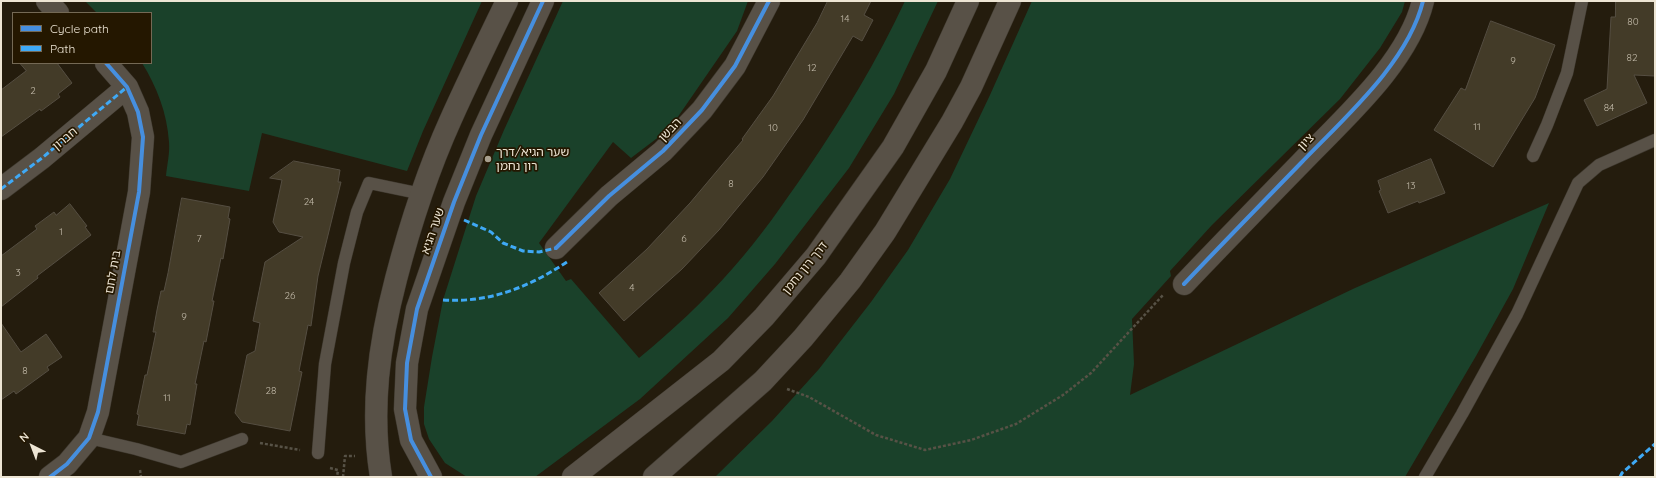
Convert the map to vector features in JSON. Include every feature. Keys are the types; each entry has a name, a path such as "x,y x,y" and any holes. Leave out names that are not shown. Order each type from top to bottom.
{"street":[{"path":"47,1 57,12"},
{"name":"שער הגיא","path":"381,477 376,434 379,358 390,304 402,258 422,194 451,120 507,1"},
{"name":"שער הגיא","path":"430,477 412,440 405,409 407,363 417,309 454,202 481,135 543,1"},
{"name":"הבשן","path":"556,248 609,196 663,151 702,110 735,66 769,1"},
{"name":"דרך רון נחמן","path":"574,477 721,361 764,317 816,256 893,147 936,71 968,1"},
{"path":"654,477 763,382 803,338 850,281 886,232 927,166 971,87 1010,1"},
{"name":"ציון","path":"1175,288 1368,92 1399,54 1419,18 1423,1"},
{"name":"בית לחם","path":"50,477 67,464 89,438 98,412 139,192 143,137 138,112 126,87 107,64"},
{"name":"חברון","path":"1,189 42,158 126,87"}],"lane":[{"path":"1533,156 1547,125 1566,73 1582,1"},
{"path":"1425,477 1462,414 1517,314 1578,183 1599,165 1655,140"},
{"path":"318,453 325,364 344,263 357,212 369,183 422,194"},
{"path":"89,438 136,449 181,462 242,439"}],"path":[{"path":"780,386 809,397 876,435 925,450 971,440 1016,424 1063,395 1091,373 1175,288"},
{"path":"242,439 318,453"},
{"path":"343,477 345,456 352,456"},
{"path":"329,467 338,470 337,477"}],"green space":[{"path":"85,1 482,1 423,131 407,171 262,133 249,191 166,176 169,146 164,111 157,91 143,64 152,64 152,12 96,12"},
{"path":"563,1 748,1 737,31 675,121 660,136 631,158 613,142 539,243 566,281 571,279 639,358 676,326 711,292 743,257 771,221 806,171 846,109 871,67 905,1 938,1 894,94 849,168 775,264 728,318 640,399 535,477 467,477 445,463 429,439 424,424 424,407 443,300 476,196 504,130"},
{"path":"1032,1 1405,1 1402,12 1380,48 1340,99 1212,225 1170,271 1171,276 1132,319 1134,364 1130,395 1355,288 1549,203 1513,289 1476,356 1405,477 715,477 772,421 819,369 871,302 908,250 950,179"}],"building":[{"path":"828,1 871,1 864,15 873,20 862,41 853,36 803,120 763,177 719,230 682,269 624,321 599,293 647,249 690,203 743,140 742,139 773,96 817,23"},
{"path":"1616,1 1655,1 1655,76 1634,75 1647,103 1597,126 1584,100 1607,89 1611,17 1615,17"},
{"path":"1491,21 1555,45 1535,98 1493,167 1434,130 1461,88 1465,90"},
{"path":"21,64 58,64 72,83 58,94 60,97 41,111 40,109 1,137 1,90 26,71"},
{"path":"1431,159 1445,193 1419,203 1418,201 1388,213 1379,191 1381,190 1378,181"},
{"path":"294,161 340,170 338,182 341,182 318,276 311,326 308,325 299,371 302,372 290,431 242,422 235,413 247,355 255,351 260,323 253,321 265,262 303,237 279,232 273,222 282,180 270,178"},
{"path":"182,198 230,207 228,218 230,219 223,259 221,258 212,301 214,301 206,342 204,341 195,384 197,384 190,425 187,424 185,434 137,425 139,415 137,414 156,332 153,332 157,310 161,291 164,291"},
{"path":"70,204 87,226 85,227 91,235 37,276 38,278 1,307 1,256 37,229 35,226 54,212 56,215"},
{"path":"1,323 21,352 46,334 62,357 47,367 49,370 16,394 14,391 1,400"}],"marked path":[{"path":"1,189 42,158 127,87"},
{"path":"464,220 491,232 503,243 523,251 539,252 556,248"},
{"path":"443,300 477,299 508,292 538,279 567,262"},
{"path":"1620,477 1622,473 1655,444"}],"cycle path":[{"path":"431,477 411,440 405,409 407,363 417,309 454,202 481,135 543,1"},
{"path":"556,248 609,196 663,151 702,110 735,66 769,1"},
{"path":"1184,284 1372,89 1404,46 1415,24 1423,1"},
{"path":"50,477 67,464 89,438 98,412 139,192 143,137 138,112 127,87 107,64"}],"place":[{"name":"שער הגיא/דרך רון נחמן","path":"488,159"}]}
